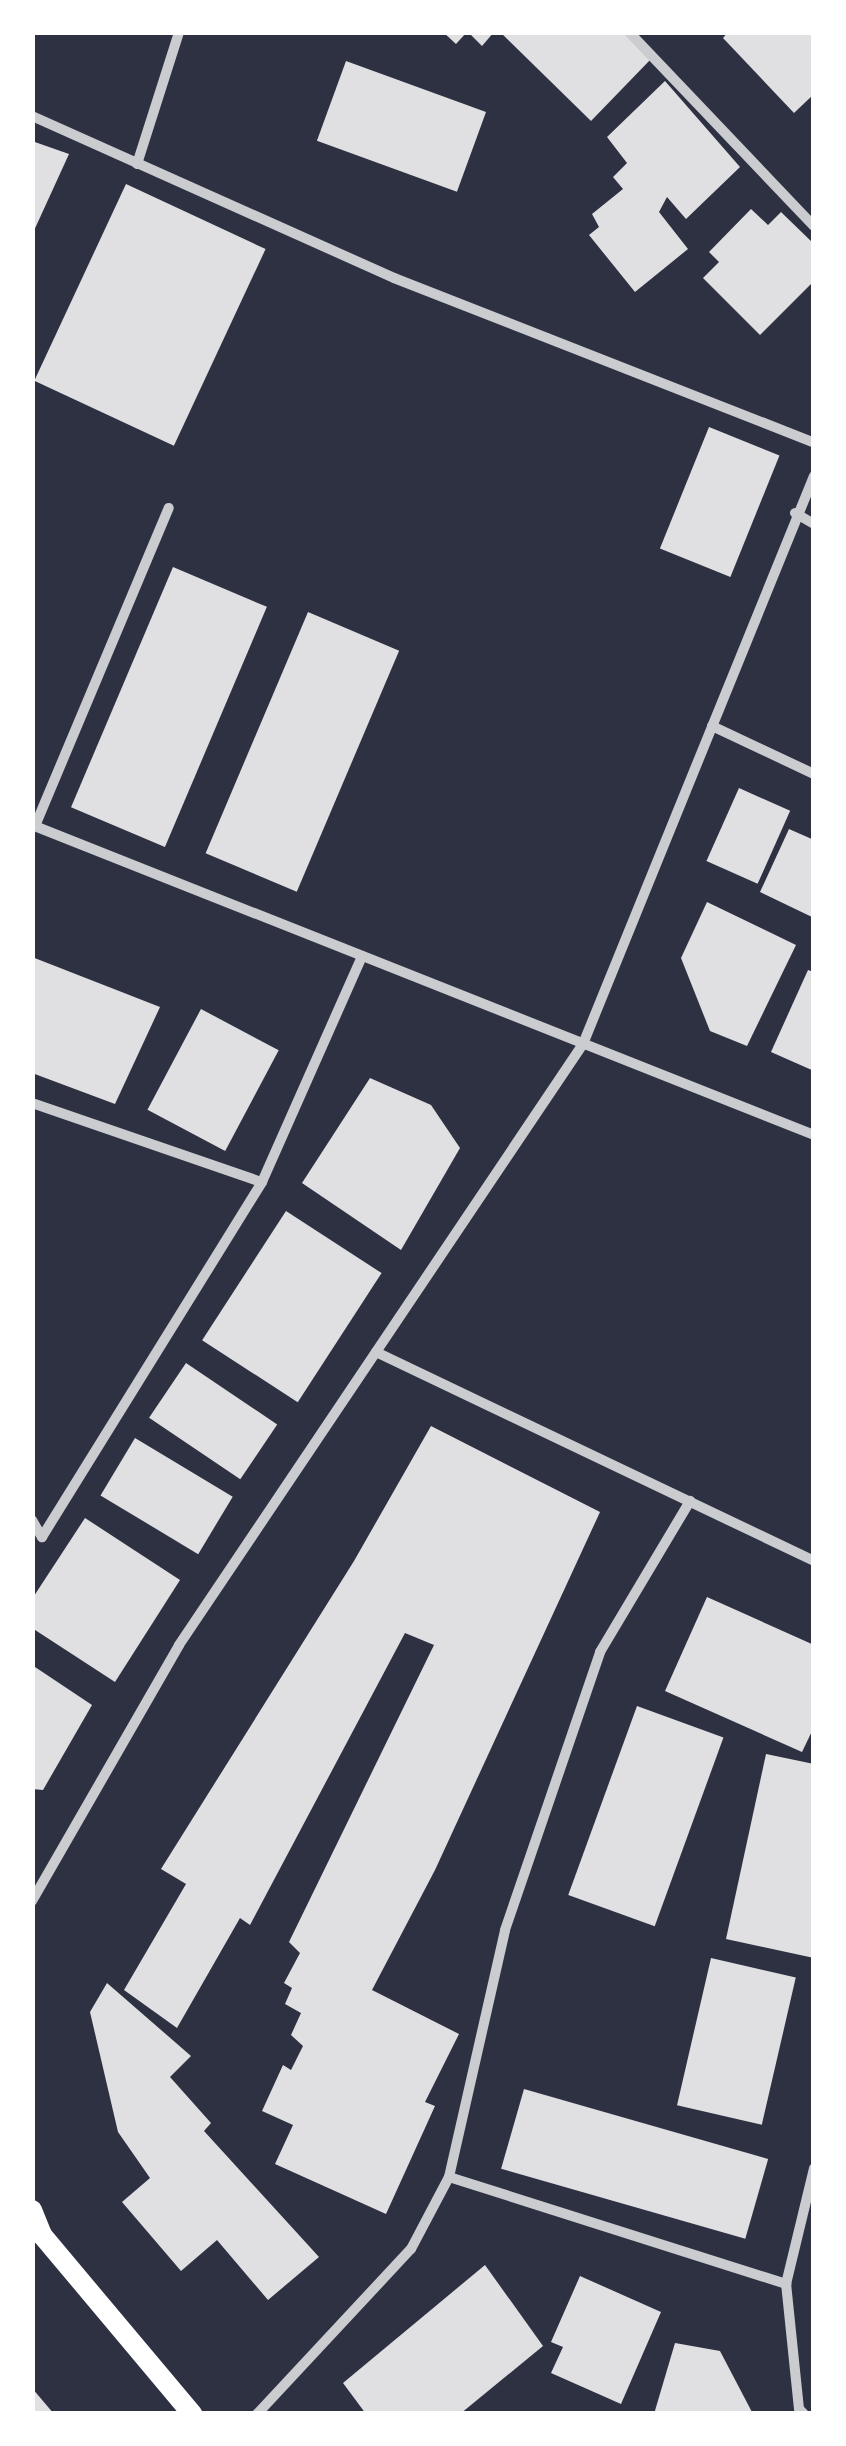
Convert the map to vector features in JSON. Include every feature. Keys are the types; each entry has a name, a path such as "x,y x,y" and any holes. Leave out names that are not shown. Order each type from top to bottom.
{"main road":[{"path":"32,2210 37,2231 192,2414"}],"street":[{"path":"137,164 179,32"},
{"path":"629,32 814,226"},
{"path":"32,116 394,278 814,443"},
{"path":"32,1901 179,1645 583,1044 814,476"},
{"path":"169,508 34,825 814,1135"},
{"path":"796,513 814,524"},
{"path":"712,726 814,774"},
{"path":"32,1520 42,1537 262,1182 362,956"},
{"path":"32,1103 262,1182"},
{"path":"376,1352 814,1561"},
{"path":"257,2414 411,2249 450,2176 504,1930 600,1652 690,1501"},
{"path":"804,2414 799,2409 786,2284 814,2168"},
{"path":"450,2176 786,2284"}],"building":[{"path":"443,32 467,32 456,44"},
{"path":"468,32 494,32 482,46"},
{"path":"500,32 624,32 651,59 591,121"},
{"path":"728,32 814,32 814,94 794,113 723,38"},
{"path":"346,61 486,112 457,192 317,141"},
{"path":"665,81 740,167 686,219 667,197 659,212 688,249 635,292 589,235 599,227 592,214 623,189 613,177 627,163 607,137"},
{"path":"32,141 69,154 32,235"},
{"path":"126,184 266,249 174,446 34,381"},
{"path":"751,209 768,225 781,212 814,244 814,281 760,335 703,278 719,262 709,252"},
{"path":"709,427 779,455 730,577 660,548"},
{"path":"173,567 267,607 165,847 71,807"},
{"path":"308,612 399,651 297,892 206,853"},
{"path":"739,788 790,811 758,884 706,861"},
{"path":"789,829 814,840 812,917 760,892"},
{"path":"707,902 796,945 747,1046 710,1031 681,958"},
{"path":"32,957 160,1007 115,1104 32,1073"},
{"path":"808,970 814,972 814,1071 771,1052"},
{"path":"201,1009 279,1050 225,1151 147,1110"},
{"path":"370,1078 431,1105 460,1148 401,1250 302,1183"},
{"path":"286,1211 382,1273 298,1402 202,1340"},
{"path":"186,1363 277,1425 240,1479 149,1418"},
{"path":"431,1426 600,1512 435,1870 372,1990 459,2034 425,2102 435,2106 386,2214 275,2164 293,2125 262,2111 283,2065 291,2070 303,2046 291,2035 301,2013 285,2004 292,1988 284,1983 300,1953 289,1942 434,1645 405,1633 250,1925 240,1918 177,2028 124,1990 186,1884 161,1869 354,1561"},
{"path":"135,1438 233,1497 198,1554 100,1495"},
{"path":"85,1518 180,1580 115,1682 32,1628 32,1599"},
{"path":"707,1597 814,1645 814,1727 802,1752 665,1691"},
{"path":"32,1665 92,1705 43,1790 32,1789"},
{"path":"637,1706 723,1737 655,1926 568,1895"},
{"path":"766,1754 814,1764 814,1958 726,1939"},
{"path":"711,1958 796,1978 762,2125 677,2105"},
{"path":"107,1983 191,2056 170,2077 211,2123 204,2131 319,2257 268,2300 217,2240 181,2271 122,2202 150,2178 118,2132 90,2012"},
{"path":"524,2089 768,2159 745,2239 501,2169"},
{"path":"485,2265 543,2346 460,2414 366,2414 343,2383"},
{"path":"580,2276 661,2312 621,2404 551,2373 563,2347 551,2342"},
{"path":"675,2343 720,2351 753,2414 654,2414"},
{"path":"32,2388 54,2414 32,2414"}]}
